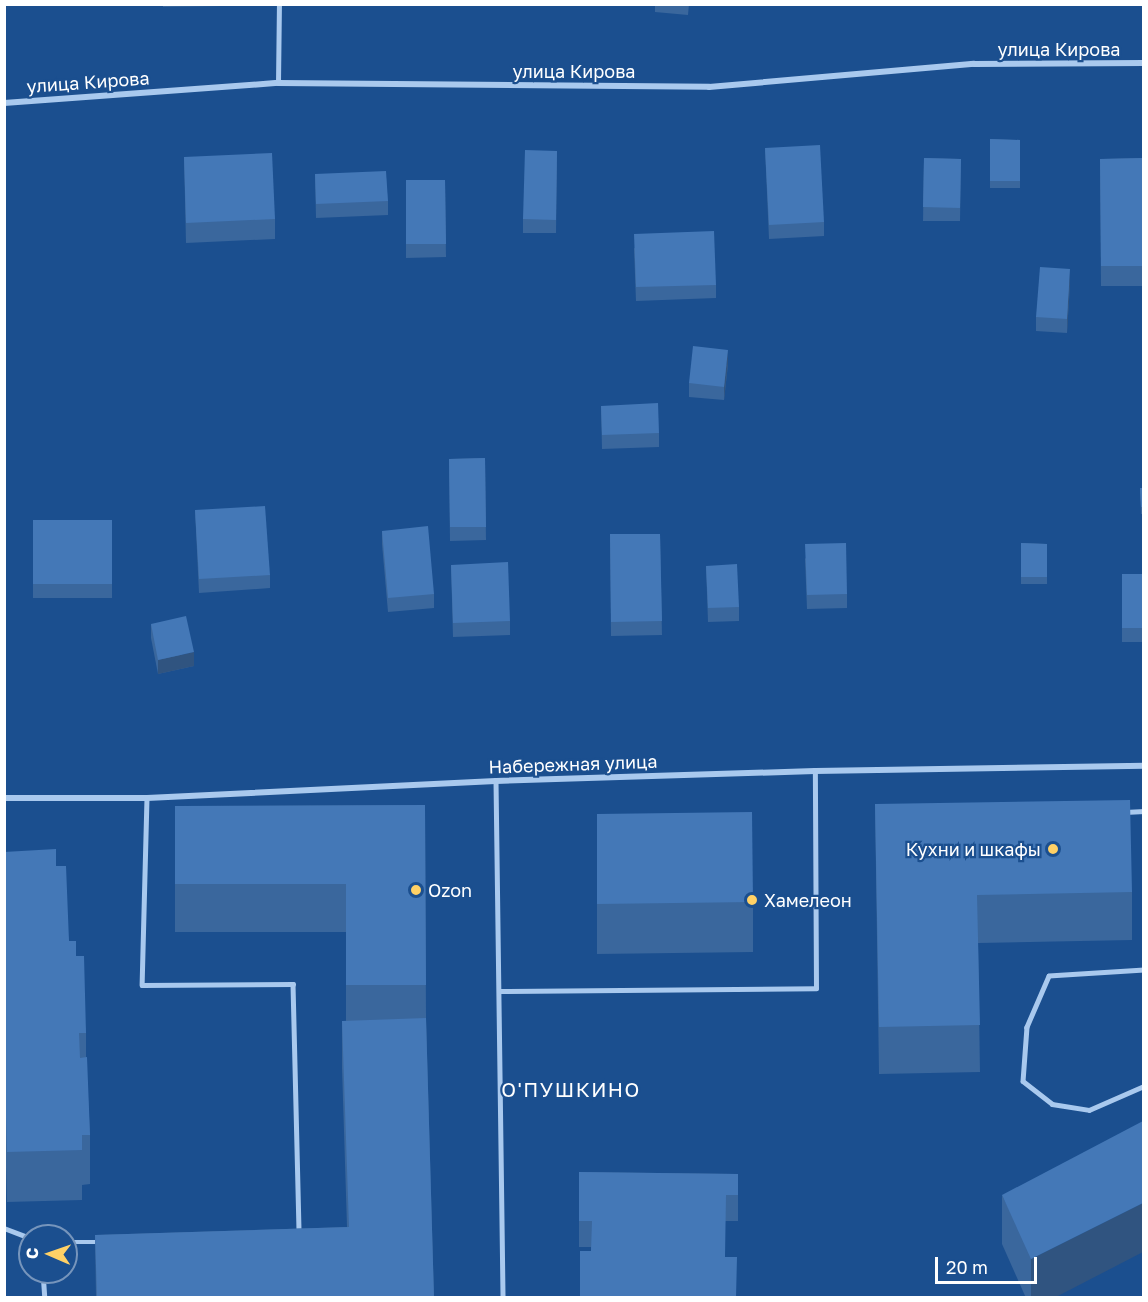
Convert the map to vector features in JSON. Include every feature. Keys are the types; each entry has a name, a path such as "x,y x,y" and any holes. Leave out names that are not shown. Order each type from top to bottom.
{"street":[{"name":"улица Кирова","path":"4,103 278,83 709,87 974,64 1143,63"},
{"name":"Набережная улица","path":"4,798 147,798 496,781 814,771 1143,766"}],"lane":[{"path":"278,83 279,4"},
{"path":"499,991 816,988 814,771"},
{"path":"496,781 503,1298"},
{"path":"147,798 142,985 293,984 299,1239"},
{"path":"1120,812 1143,811"},
{"path":"1143,970 1049,976 1027,1027 1023,1081 1052,1104 1089,1110 1143,1086"},
{"path":"78,1242 101,1242"}],"building":[{"path":"990,139 1020,140 1020,181 990,181"},
{"path":"820,145 824,222 769,225 765,148"},
{"path":"525,150 557,151 556,220 523,219"},
{"path":"272,153 275,219 186,223 184,157"},
{"path":"924,158 961,159 960,208 923,207"},
{"path":"1143,158 1143,266 1101,266 1100,159"},
{"path":"386,171 388,201 316,204 315,174"},
{"path":"406,180 445,180 446,244 406,244"},
{"path":"714,231 716,285 636,287 634,234"},
{"path":"1040,267 1070,269 1067,319 1036,317"},
{"path":"693,346 728,350 724,387 689,383"},
{"path":"658,403 659,433 602,435 601,406"},
{"path":"485,458 486,527 450,527 449,459"},
{"path":"1140,488 1143,488 1143,507 1141,507"},
{"path":"265,506 270,575 199,579 195,510"},
{"path":"33,520 112,520 112,584 33,584"},
{"path":"428,526 434,594 388,598 382,531"},
{"path":"610,534 660,534 662,621 611,622"},
{"path":"846,543 847,594 807,595 805,544"},
{"path":"1021,543 1047,544 1047,577 1021,577"},
{"path":"508,562 510,621 453,623 451,565"},
{"path":"737,564 739,607 708,608 706,566"},
{"path":"1122,574 1143,574 1143,628 1122,628"},
{"path":"186,616 194,652 158,660 151,624"},
{"path":"1130,800 1132,892 977,895 980,1025 879,1027 875,804"},
{"path":"425,805 426,985 346,985 346,884 175,884 175,806"},
{"path":"752,812 753,902 597,904 597,814"},
{"path":"56,849 56,866 66,866 69,941 76,941 76,956 84,956 86,1033 79,1033 80,1058 87,1057 90,1135 82,1135 82,1150 7,1152 6,1117 4,1117 4,852"},
{"path":"426,1018 434,1298 97,1298 95,1235 349,1227 342,1021"},
{"path":"1143,1121 1143,1203 1031,1259 1002,1195"},
{"path":"579,1172 738,1174 738,1195 726,1195 725,1257 737,1257 736,1298 580,1298 580,1251 591,1251 592,1221 579,1221"}],"place":[{"name":"Кухни и шкафы","path":"1053,849"},
{"name":"Ozon","path":"416,890"},
{"name":"Хамелеон","path":"752,900"}],"district":[{"name":"О'ПУШКИНО","path":"571,1089"}]}
